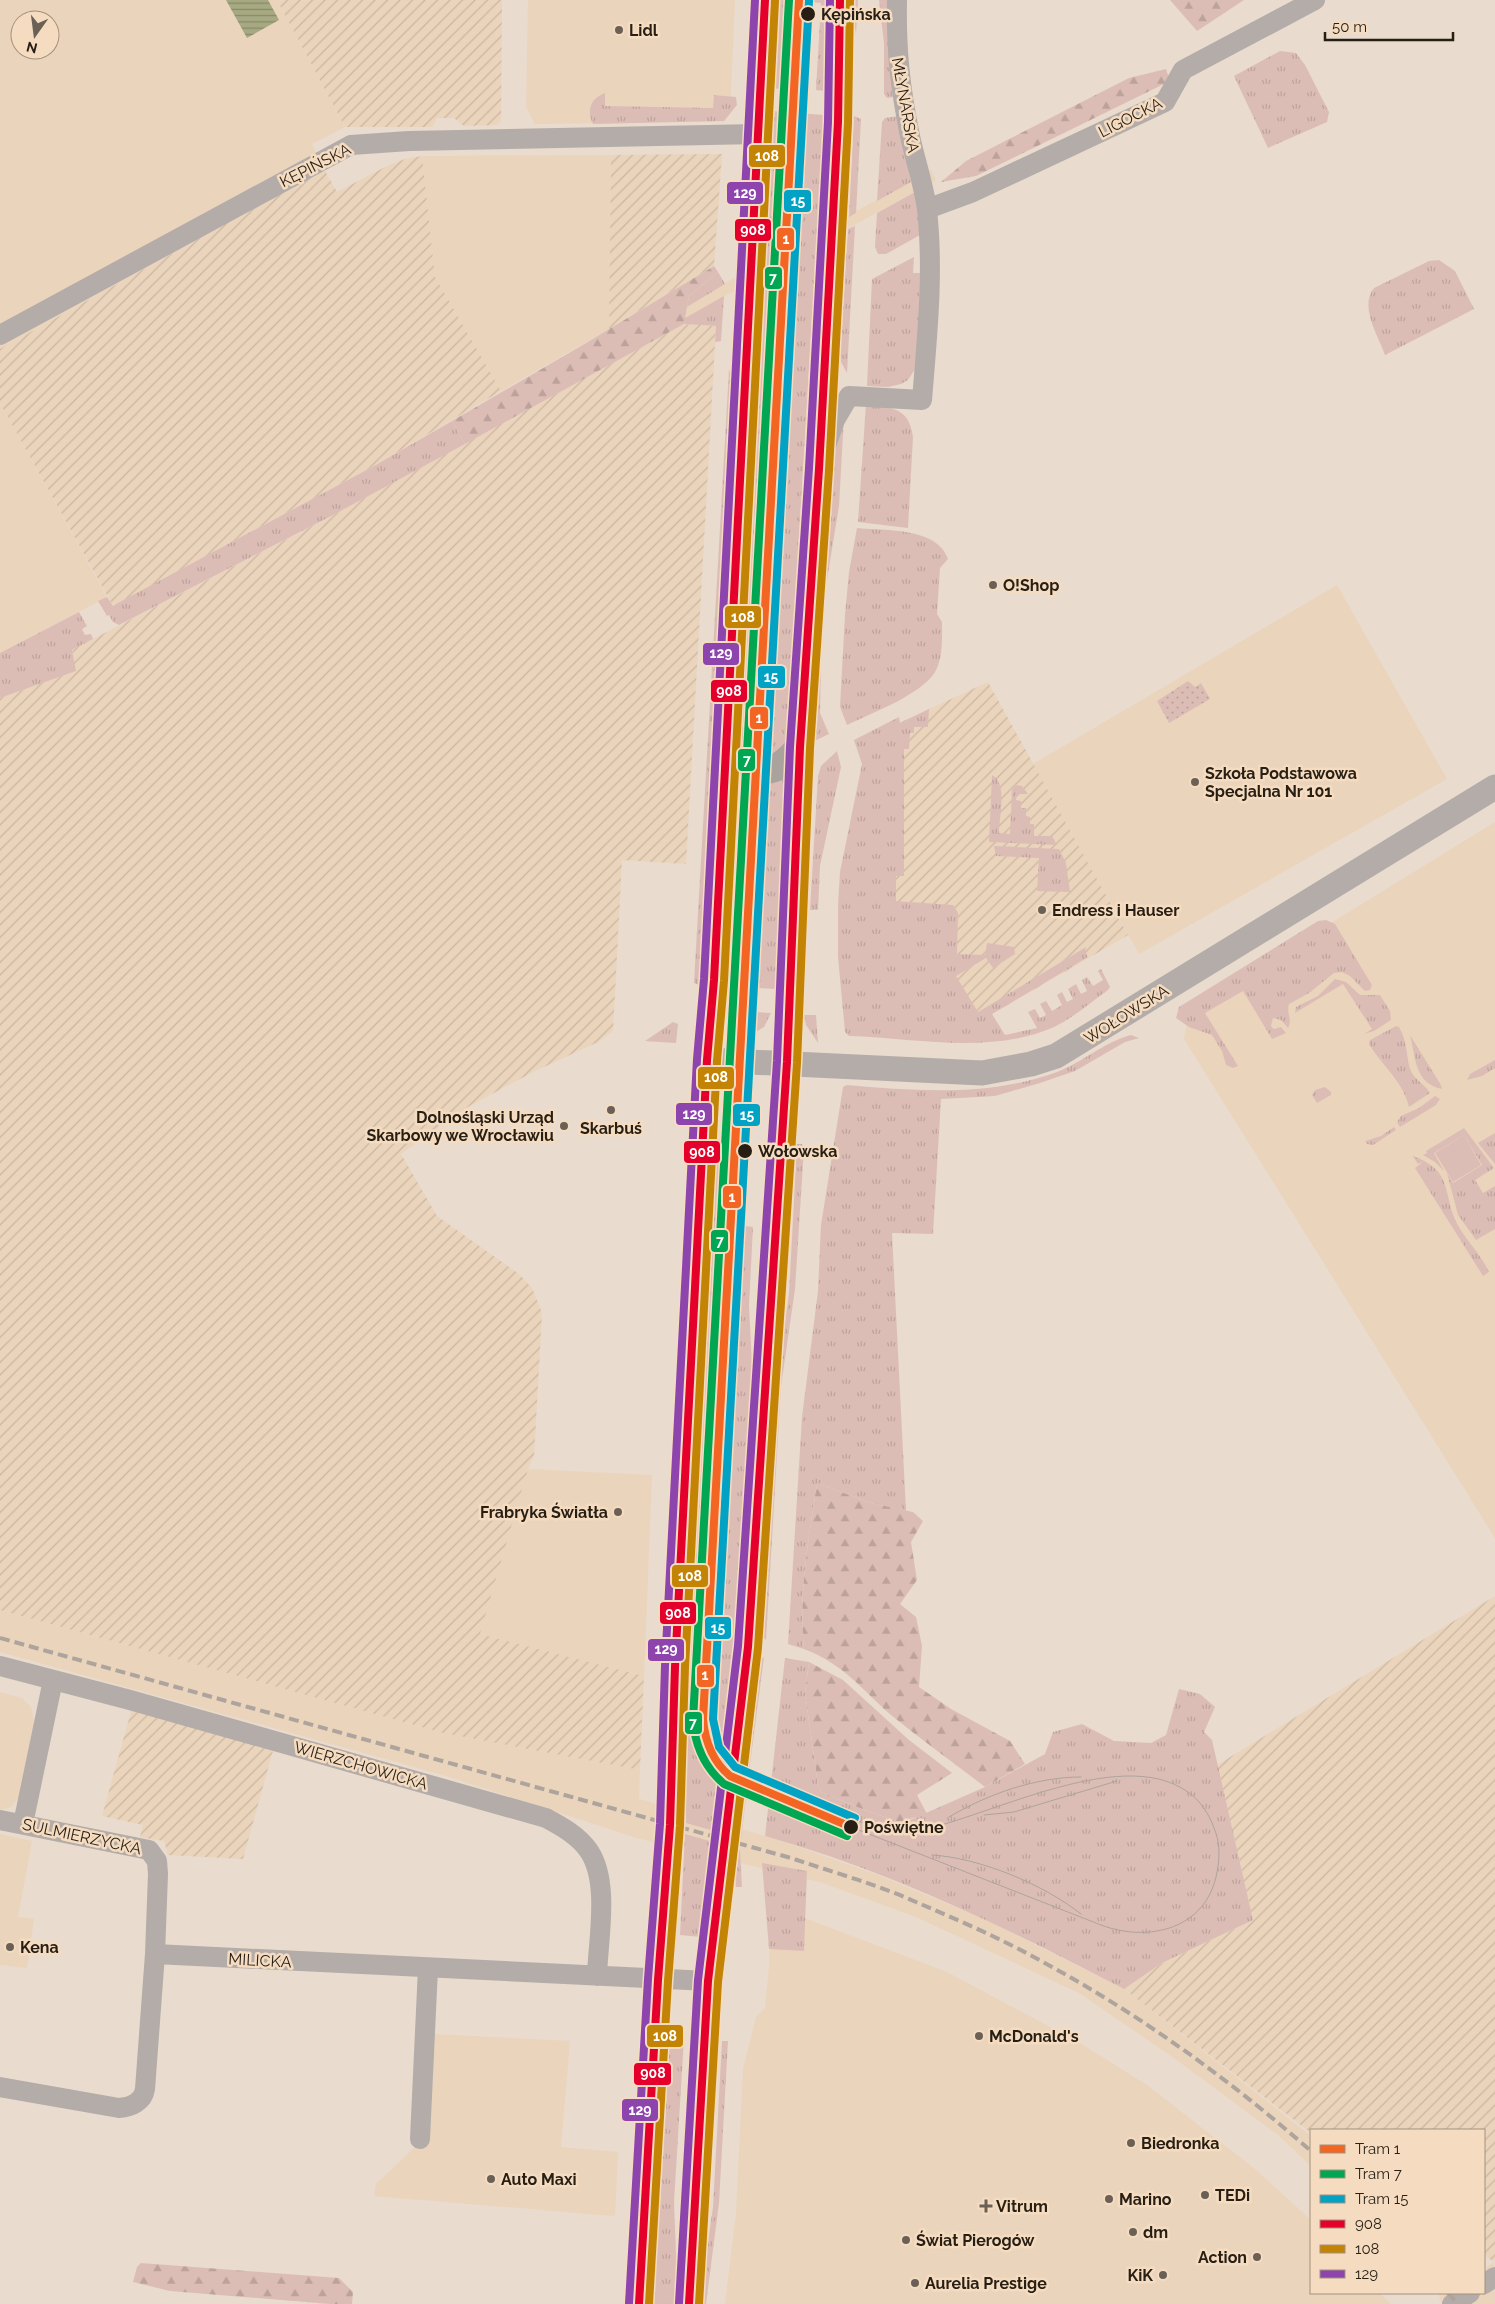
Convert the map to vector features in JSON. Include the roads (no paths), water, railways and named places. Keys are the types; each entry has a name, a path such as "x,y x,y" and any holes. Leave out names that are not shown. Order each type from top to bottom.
{"main road":[{"path":"639,2304 658,1980 670,1825 675,1666 707,1060 715,970 765,0"},
{"path":"689,2304 708,1981 748,1646 787,1062 800,747 819,469 838,122 840,0"},
{"path":"728,724 735,756 756,769 766,771 786,763 800,747"}],"street":[{"name":"MŁYNARSKA","path":"850,396 922,400 930,293 927,209 909,130 897,63 897,0"},
{"name":"LIGOCKA","path":"927,209 973,192 1166,102 1183,70 1315,0"},
{"name":"KĘPIŃSKA","path":"0,335 351,145 409,141 758,134"},
{"path":"819,469 835,420 850,396 837,380 826,339"},
{"name":"WOŁOWSKA","path":"707,1060 982,1072 1031,1064 1056,1056 1495,787"},
{"name":"WIERZCHOWICKA","path":"0,1666 139,1702 546,1818 576,1837 589,1851 596,1867 601,1899 597,1976"},
{"path":"23,1824 52,1680"},
{"name":"SULMIERZYCKA","path":"0,1820 149,1850 157,1861 158,1874 155,1954"},
{"path":"0,2087 119,2108 136,2104 144,2094 145,2089 155,1954"},
{"name":"MILICKA","path":"155,1954 708,1981"},
{"path":"420,2139 428,1968"},
{"path":"1452,2304 1468,2294"}],"tram line":[{"name":"7","path":"789,0 693,1720 698,1747 706,1763 724,1784 847,1836"},
{"name":"1","path":"799,0 703,1719 708,1743 714,1757 730,1776 851,1827"},
{"name":"15","path":"809,1 713,1719 719,1747 735,1767 855,1818"},
{"path":"787,1793 876,1828 908,1833 939,1826 1050,1790 1089,1780 1126,1776 1159,1779 1188,1792 1204,1808 1216,1833 1219,1861 1211,1891 1201,1907 1189,1919 1173,1927 1156,1931 1138,1932 1119,1930 1101,1925 851,1827"},
{"path":"949,1817 980,1801 1013,1788 1047,1780 1081,1777"},
{"path":"984,1815 1014,1812 1117,1781"},
{"path":"932,1855 970,1861 1010,1874 1066,1903 1081,1914"}],"railway":[{"path":"0,1638 791,1858 901,1896 1012,1945 1114,2003 1215,2073 1310,2150"},
{"path":"1449,2294 1458,2304"}],"place":[{"name":"Kępińska","path":"808,14"},
{"name":"Lidl","path":"619,30"},
{"name":"O!Shop","path":"993,585"},
{"name":"Szkoła Podstawowa Specjalna Nr 101","path":"1195,782"},
{"name":"Endress i Hauser","path":"1042,910"},
{"name":"Skarbuś","path":"611,1110"},
{"name":"Dolnośląski Urząd Skarbowy we Wrocławiu","path":"564,1126"},
{"name":"Wołowska","path":"745,1151"},
{"name":"Frabryka Światła","path":"618,1512"},
{"name":"Poświętne","path":"851,1827"},
{"name":"Kena","path":"10,1947"},
{"name":"McDonald's","path":"979,2036"},
{"name":"Biedronka","path":"1131,2143"},
{"name":"Auto Maxi","path":"491,2179"},
{"name":"TEDi","path":"1205,2195"},
{"name":"Marino","path":"1109,2199"},
{"name":"Vitrum","path":"986,2206"},
{"name":"dm","path":"1133,2232"},
{"name":"Świat Pierogów","path":"906,2240"},
{"name":"Action","path":"1257,2257"},
{"name":"KiK","path":"1163,2275"},
{"name":"Aurelia Prestige","path":"915,2283"}]}
